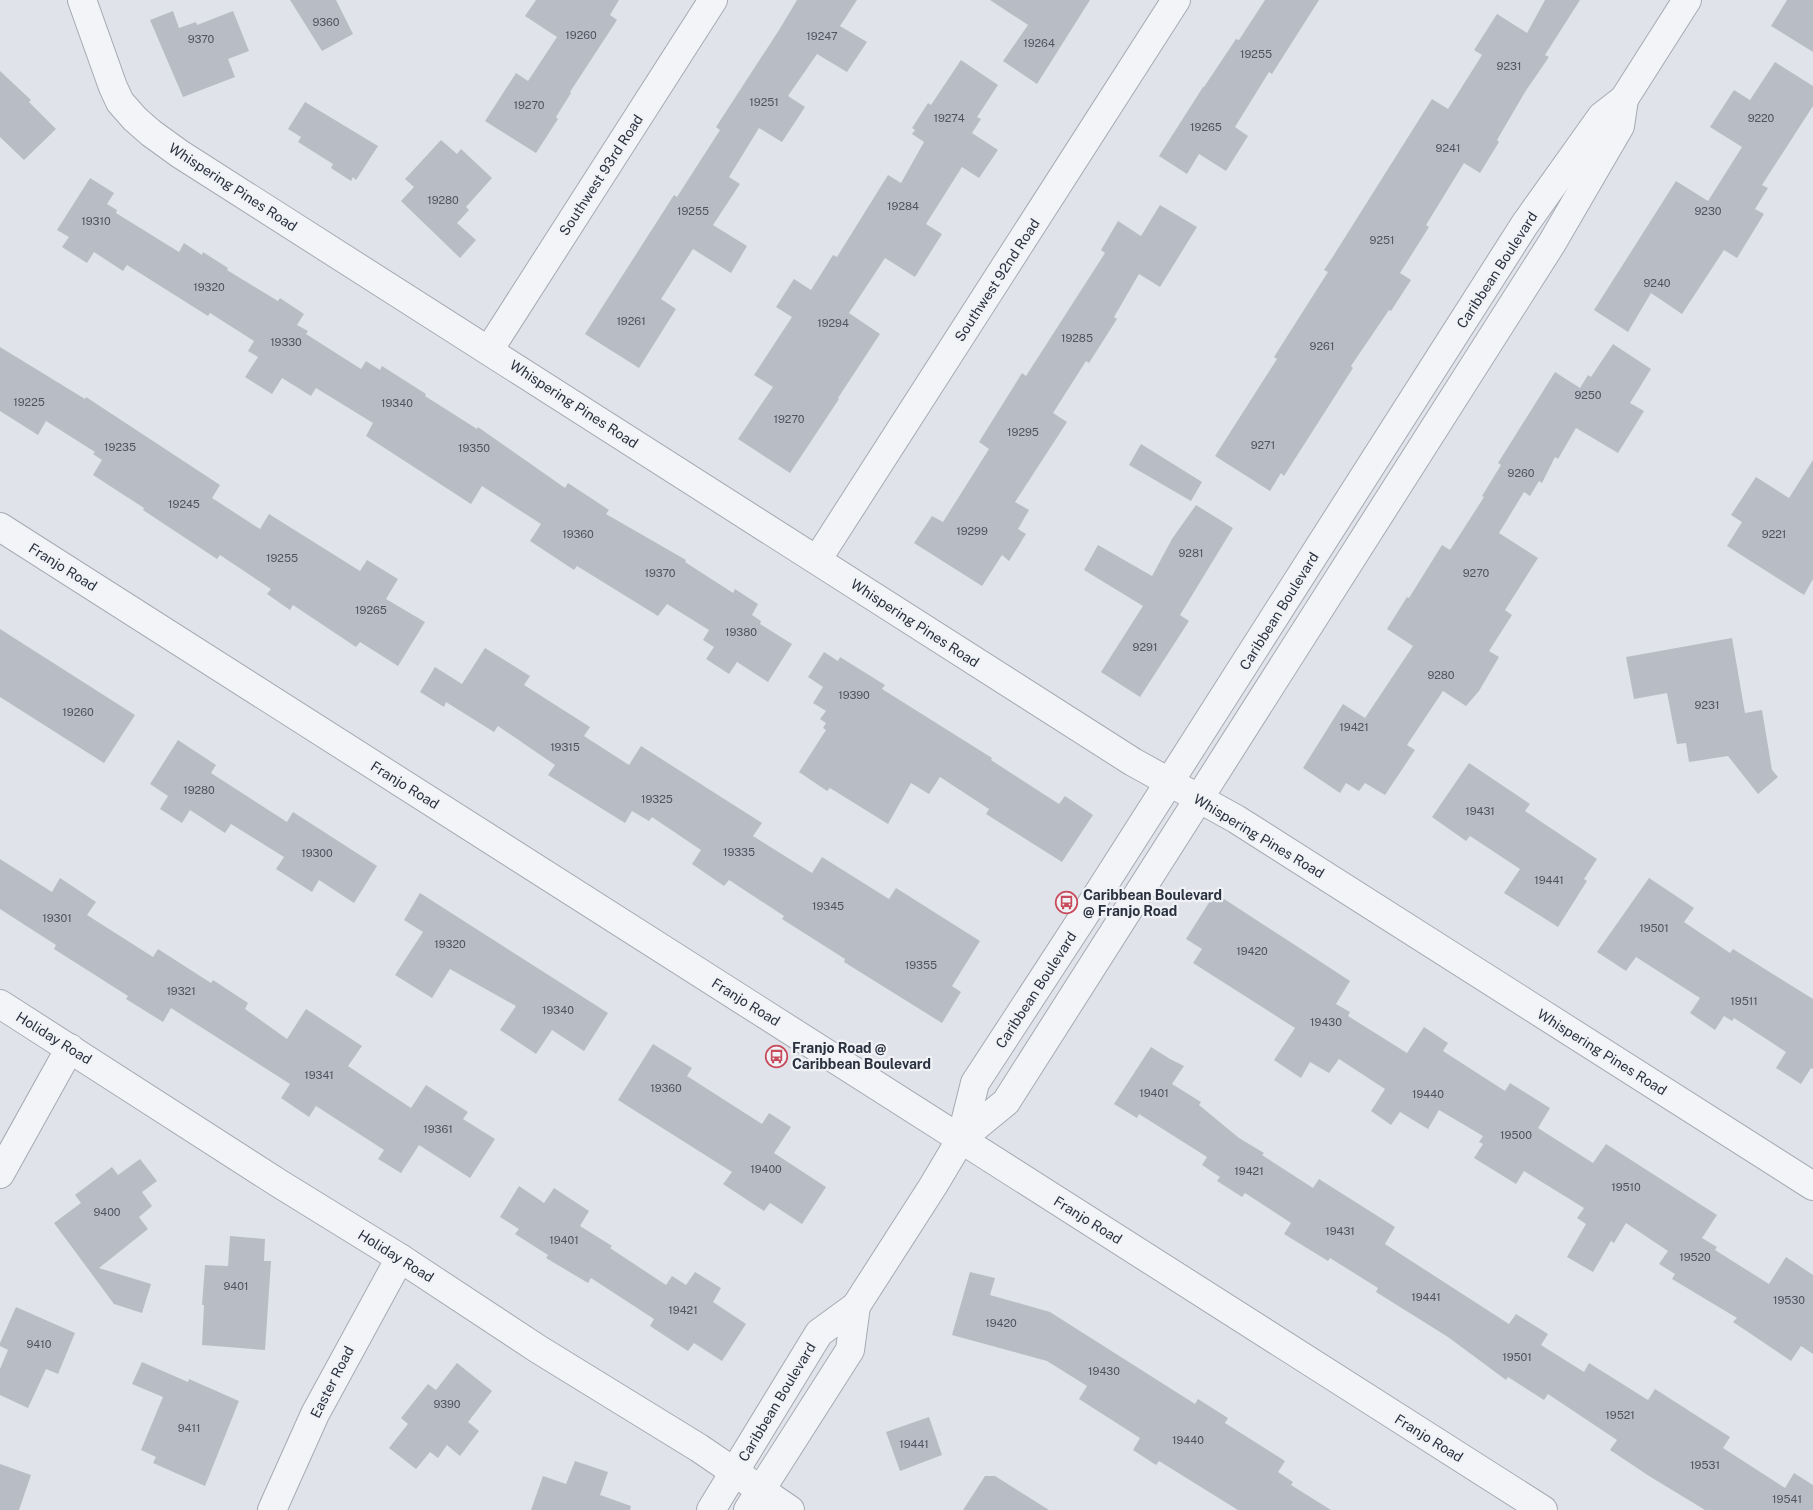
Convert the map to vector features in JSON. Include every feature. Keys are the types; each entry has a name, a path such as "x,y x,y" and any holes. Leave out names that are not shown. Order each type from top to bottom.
{"street":[{"name":"Whispering Pines Road","path":"82,0 120,102 151,133 180,154 1133,762 1236,819 1813,1186"},
{"name":"Southwest 93rd Road","path":"490,350 713,0"},
{"name":"Southwest 92nd Road","path":"817,560 1176,0"},
{"name":"Caribbean Boulevard","path":"711,1510 819,1334 856,1306 961,1139 975,1083 1525,224 1602,116 1624,99 1687,0"},
{"name":"Caribbean Boulevard","path":"961,1139 1006,1102 1552,243 1620,126 1624,99"},
{"name":"Franjo Road","path":"0,527 1543,1510"},
{"name":"Holiday Road","path":"0,1004 280,1184 400,1258 546,1354 699,1448 734,1472 754,1500 790,1510"},
{"path":"0,1174 70,1048"},
{"name":"Easter Road","path":"272,1510 315,1414 400,1258"},
{"name":"Caribbean Boulevard","path":"754,1500 850,1350 856,1306"}],"building":[{"path":"290,0 336,0 353,34 322,51"},
{"path":"536,0 619,0 610,15 617,20 570,92 556,117 558,119 536,153 485,121 516,73 528,81 557,37 525,16"},
{"path":"797,0 857,0 840,26 867,42 847,72 817,54 788,96 805,107 782,142 759,128 729,177 740,184 713,225 747,246 731,273 693,249 661,299 676,309 639,368 585,334 674,195 677,197 720,130 716,127"},
{"path":"990,0 1090,0 1037,84 1003,61 1028,25"},
{"path":"1265,0 1319,0 1272,74 1269,72 1235,127 1248,136 1226,171 1199,154 1187,174 1159,156 1203,87 1236,39 1239,40"},
{"path":"1545,0 1580,0 1545,55 1549,57 1525,92 1497,140 1499,142 1480,173 1464,163 1426,225 1429,227 1400,273 1411,280 1351,366 1353,368 1284,476 1281,473 1270,491 1215,456 1277,359 1274,357 1328,272 1324,270 1432,99 1448,109 1482,55 1474,50 1497,14 1527,33"},
{"path":"1787,0 1813,0 1813,52 1771,26"},
{"path":"173,11 179,28 196,22 197,25 233,11 249,51 228,59 235,77 183,97 150,20"},
{"path":"961,60 998,85 977,117 981,119 972,133 998,150 979,178 962,167 926,224 942,234 915,277 885,258 849,313 880,334 790,473 738,439 773,387 754,375 792,317 776,307 794,279 811,290 833,255 837,257 888,175 901,183 924,142 912,134 915,130 912,128 928,103 931,105"},
{"path":"1775,62 1813,86 1813,106 1762,185 1768,188 1755,209 1764,214 1737,258 1724,250 1682,314 1651,293 1628,332 1594,310 1676,181 1708,201 1742,147 1710,127 1734,90 1750,100"},
{"path":"0,71 31,100 29,102 56,129 24,160 0,137"},
{"path":"305,102 378,146 356,180 353,177 351,181 331,168 333,164 298,142 301,137 288,129"},
{"path":"441,140 457,154 461,149 492,178 466,207 469,210 457,223 476,240 460,258 401,201 414,187 405,179"},
{"path":"90,178 114,193 107,204 117,210 116,213 179,252 184,243 202,255 203,252 228,268 227,270 278,301 280,298 304,314 297,325 308,331 306,334 361,369 366,361 380,370 382,366 426,394 425,396 477,429 478,427 565,488 568,483 609,510 606,514 686,560 685,562 733,593 735,589 758,604 752,615 761,621 760,624 792,644 768,682 737,662 729,674 706,659 714,647 703,640 709,630 667,604 658,616 577,566 574,570 530,541 541,524 482,486 471,504 366,436 373,423 316,388 311,396 282,378 272,394 245,377 258,357 248,351 254,341 210,313 208,316 127,265 123,271 94,252 87,263 62,247 69,237 57,230"},
{"path":"1160,205 1197,227 1160,287 1139,274 1114,317 1117,319 1089,363 1086,361 1053,413 1067,422 1015,502 1029,510 1018,529 1026,534 1009,561 1002,555 982,586 914,543 932,516 943,522 989,449 979,442 1022,373 1026,376 1105,253 1101,250 1118,221 1141,236"},
{"path":"1613,344 1651,369 1630,403 1644,411 1618,453 1576,428 1558,459 1555,457 1542,483 1539,481 1530,496 1524,492 1499,533 1538,558 1505,610 1512,615 1489,651 1499,657 1479,691 1466,706 1443,691 1407,745 1415,750 1385,795 1365,783 1359,791 1346,783 1340,793 1303,768 1343,704 1365,718 1413,646 1387,629 1442,545 1450,550 1484,497 1482,496 1501,465 1498,463 1555,372 1580,388 1588,375 1591,377"},
{"path":"0,347 85,399 86,397 220,485 212,498 260,529 269,514 360,571 367,560 398,579 386,599 425,622 398,666 360,642 356,647 293,605 290,610 267,594 271,589 220,555 217,559 93,475 102,460 93,454 95,452 46,421 38,435 0,411"},
{"path":"1141,444 1202,482 1191,501 1129,465"},
{"path":"1813,460 1813,579 1804,595 1727,546 1742,522 1731,515 1756,477 1789,498"},
{"path":"1196,505 1233,528 1180,615 1189,621 1140,697 1101,672 1143,606 1084,570 1098,545 1152,576 1172,539"},
{"path":"0,629 135,715 104,763 0,697"},
{"path":"1732,638 1745,713 1762,710 1772,770 1778,777 1758,794 1728,756 1689,762 1686,743 1677,744 1667,693 1634,699 1626,657"},
{"path":"485,648 530,676 524,685 590,727 584,736 629,765 641,746 762,823 753,836 812,873 822,857 889,899 896,888 980,941 952,986 961,992 942,1023 844,962 845,959 782,919 784,916 729,880 724,886 692,864 701,850 652,817 649,821 632,811 625,823 548,775 555,765 498,726 494,732 446,702 444,707 420,692 435,667 462,684"},
{"path":"824,652 838,661 840,657 885,685 882,689 992,758 991,760 1059,804 1065,796 1093,815 1062,862 986,814 989,809 940,777 929,794 911,783 888,824 830,788 827,791 799,772 826,730 823,728 826,723 820,719 826,711 813,703 823,687 808,677"},
{"path":"178,740 216,765 211,773 287,822 293,812 377,866 354,903 319,880 312,892 276,869 284,857 231,824 225,833 190,810 182,823 160,809 168,796 150,784"},
{"path":"1469,763 1530,804 1525,811 1597,859 1584,879 1587,881 1558,927 1504,893 1520,869 1470,836 1466,841 1432,817"},
{"path":"0,859 52,892 60,878 96,902 87,915 153,957 158,949 211,983 213,980 248,1003 245,1009 287,1039 306,1009 362,1046 348,1066 411,1108 426,1085 468,1112 463,1119 495,1139 470,1178 419,1145 401,1173 378,1159 384,1150 316,1106 309,1117 281,1098 290,1084 171,1008 163,1022 126,999 128,996 54,949 56,945 0,909"},
{"path":"1649,878 1694,908 1684,922 1730,953 1733,949 1813,999 1813,1069 1811,1068 1801,1084 1776,1068 1786,1052 1734,1018 1732,1021 1724,1016 1715,1030 1690,1013 1700,998 1636,957 1626,971 1597,952"},
{"path":"420,893 608,1013 584,1051 552,1030 536,1054 500,1030 516,1006 450,969 432,998 395,975 423,932 404,920"},
{"path":"1215,893 1350,981 1336,1004 1350,1012 1348,1016 1407,1053 1424,1027 1448,1043 1443,1051 1505,1091 1510,1083 1550,1108 1538,1128 1593,1163 1606,1144 1717,1215 1702,1238 1717,1247 1715,1250 1769,1284 1786,1257 1813,1275 1813,1354 1801,1346 1791,1361 1733,1322 1737,1318 1672,1279 1675,1274 1659,1264 1668,1251 1626,1223 1614,1243 1611,1241 1593,1272 1567,1257 1586,1224 1577,1218 1584,1208 1524,1171 1516,1184 1474,1158 1483,1144 1479,1142 1483,1136 1439,1110 1428,1129 1400,1112 1391,1125 1371,1111 1385,1089 1339,1059 1329,1073 1310,1062 1301,1078 1274,1060 1295,1028 1193,963 1202,949 1186,939"},
{"path":"653,1044 692,1068 687,1076 762,1124 769,1113 791,1127 774,1153 826,1187 802,1224 770,1203 764,1211 723,1184 732,1172 618,1100"},
{"path":"1151,1047 1184,1066 1172,1084 1201,1102 1199,1105 1239,1138 1264,1153 1262,1155 1313,1188 1319,1179 1395,1227 1385,1244 1509,1324 1516,1314 1548,1334 1541,1345 1584,1372 1589,1363 1648,1400 1655,1389 1730,1437 1723,1448 1785,1488 1794,1473 1813,1485 1813,1510 1705,1510 1610,1450 1617,1440 1548,1394 1544,1400 1508,1377 1506,1380 1448,1337 1376,1292 1378,1288 1330,1258 1328,1261 1284,1234 1291,1223 1245,1193 1242,1197 1217,1181 1220,1177 1202,1165 1207,1157 1139,1114 1137,1118 1114,1104"},
{"path":"140,1159 157,1181 142,1192 152,1206 139,1217 148,1229 99,1268 151,1284 142,1313 114,1304 54,1223 81,1203 75,1195 112,1167 118,1175"},
{"path":"519,1186 544,1203 554,1188 589,1211 580,1226 612,1246 610,1248 666,1285 672,1276 686,1285 695,1272 721,1288 713,1302 746,1324 722,1361 694,1343 688,1351 650,1326 654,1319 591,1278 588,1283 546,1258 548,1255 515,1234 519,1229 500,1217"},
{"path":"230,1236 265,1239 264,1261 271,1261 265,1350 202,1345 205,1265 228,1266"},
{"path":"970,1272 995,1278 990,1295 1050,1312 1195,1404 1198,1399 1228,1418 1225,1423 1285,1461 1278,1472 1293,1482 1291,1485 1331,1510 1238,1510 1159,1461 1156,1465 1133,1450 1140,1438 1079,1399 1087,1386 1047,1361 952,1335"},
{"path":"16,1307 75,1333 58,1374 46,1369 28,1408 0,1395 0,1369 8,1350 0,1346 0,1343"},
{"path":"142,1362 188,1382 189,1379 239,1401 205,1486 153,1463 156,1457 141,1450 163,1397 132,1384"},
{"path":"457,1363 492,1391 468,1422 479,1431 460,1456 447,1445 438,1458 430,1452 416,1469 389,1448 408,1424 401,1418 428,1384 436,1390"},
{"path":"929,1417 942,1455 900,1471 886,1432"},
{"path":"575,1461 608,1472 600,1495 631,1506 630,1510 531,1510 543,1476 566,1484"},
{"path":"0,1464 31,1475 19,1510 0,1510"},
{"path":"985,1476 995,1476 1049,1510 963,1510"}],"place":[{"name":"Caribbean Boulevard @ Franjo Road","path":"1067,903"},
{"name":"Franjo Road @ Caribbean Boulevard","path":"776,1056"}]}
